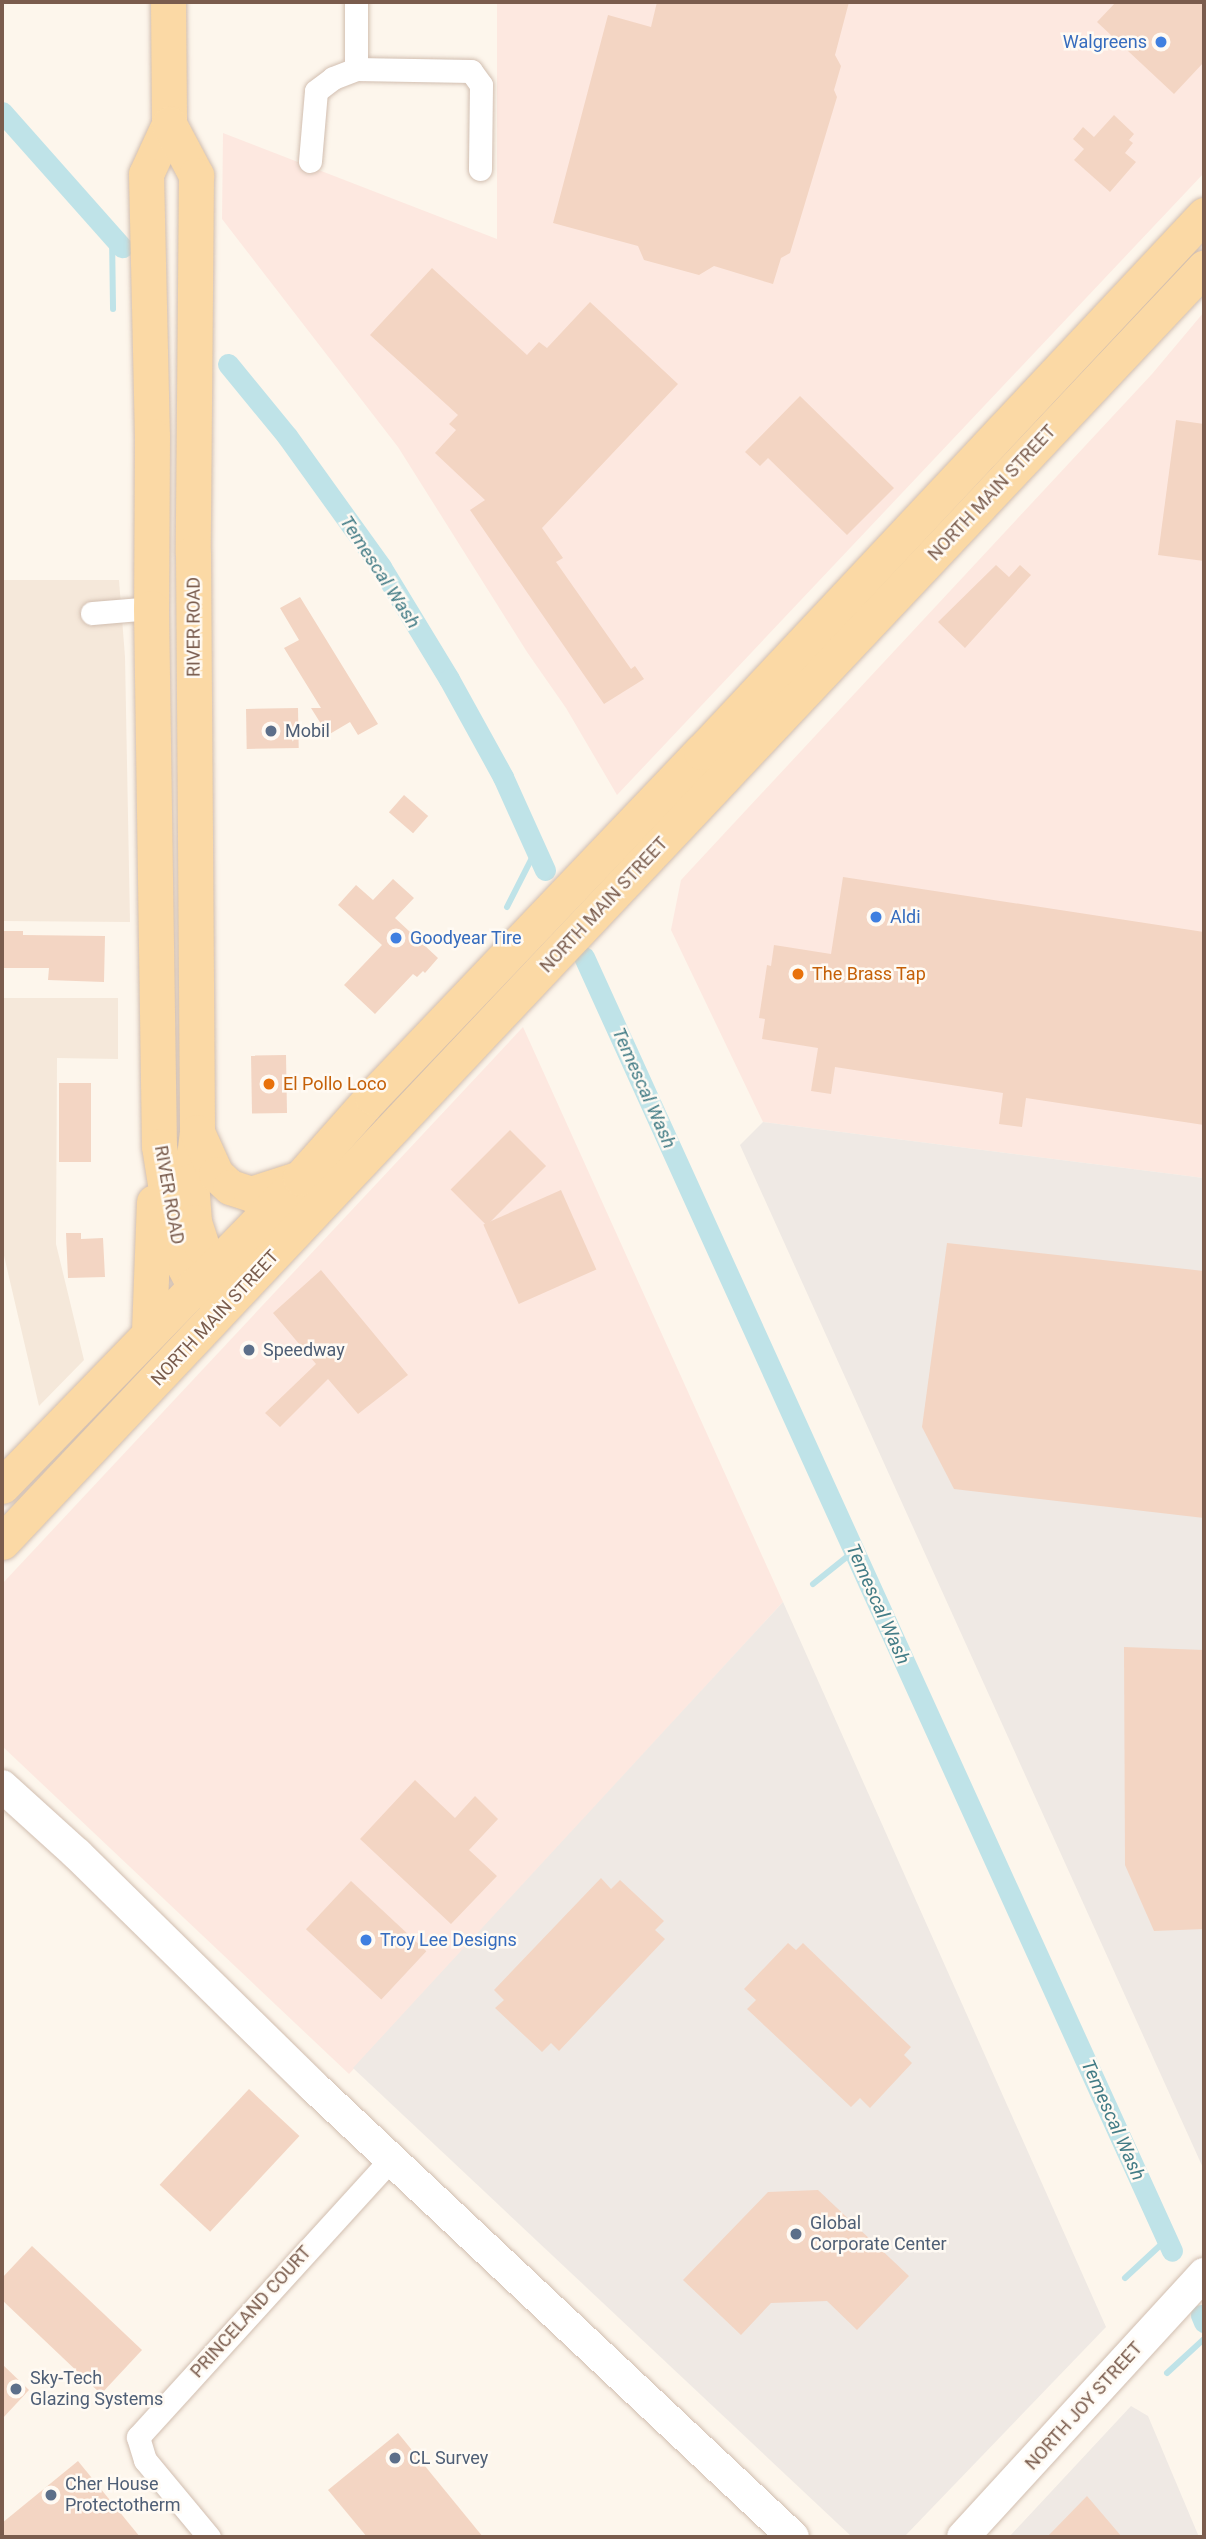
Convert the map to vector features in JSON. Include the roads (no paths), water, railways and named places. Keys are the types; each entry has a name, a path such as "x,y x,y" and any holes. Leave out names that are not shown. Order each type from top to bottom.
{"main road":[{"name":"RIVER ROAD","path":"168,2 169,124 146,174 152,436 151,608 159,1146 174,1241 229,1304"},
{"name":"RIVER ROAD","path":"169,124 195,175 196,436 193,553 197,1132 191,1181 194,1222 200,1243 203,1275"},
{"name":"NORTH MAIN STREET","path":"2,1486 203,1275 300,1178 372,1097 1204,215"},
{"name":"NORTH MAIN STREET","path":"2,1542 1204,268"},
{"path":"152,436 173,451 178,520 193,553"},
{"path":"151,608 165,605 173,614 176,812 179,827 194,855"},
{"path":"197,1132 216,1174 230,1187 251,1194 300,1178"},
{"path":"149,1331 159,1146"}],"street":[{"path":"356,2 356,69"},
{"path":"310,161 316,92 333,78 356,69 471,71 481,85 480,169"},
{"path":"92,613 151,608"},
{"path":"2,1786 391,2159 793,2537"},
{"name":"PRINCELAND COURT","path":"209,2537 145,2460 138,2437 391,2159"},
{"name":"NORTH JOY STREET","path":"962,2537 1204,2274"}],"waterway":[{"name":"Temescal Wash","path":"2,112 122,247"},
{"path":"112,235 113,309"},
{"name":"Temescal Wash","path":"228,364 287,436 381,567 449,679 503,777 545,870"},
{"path":"507,907 536,850"},
{"name":"Temescal Wash","path":"584,957 1172,2251"},
{"path":"813,1584 854,1551"},
{"path":"1125,2278 1167,2239"},
{"name":"Temescal Wash","path":"1201,2315 1204,2322"},
{"path":"1167,2373 1204,2339"}],"place":[{"name":"Walgreens","path":"1161,42"},
{"name":"Mobil","path":"271,731"},
{"name":"Aldi","path":"876,917"},
{"name":"Goodyear Tire","path":"396,938"},
{"name":"The Brass Tap","path":"798,974"},
{"name":"El Pollo Loco","path":"269,1084"},
{"name":"Speedway","path":"249,1350"},
{"name":"Troy Lee Designs","path":"366,1940"},
{"name":"Global Corporate Center","path":"796,2234"},
{"name":"Sky-Tech Glazing Systems","path":"16,2389"},
{"name":"CL Survey","path":"395,2458"},
{"name":"Cher House Protectotherm","path":"51,2495"}]}
